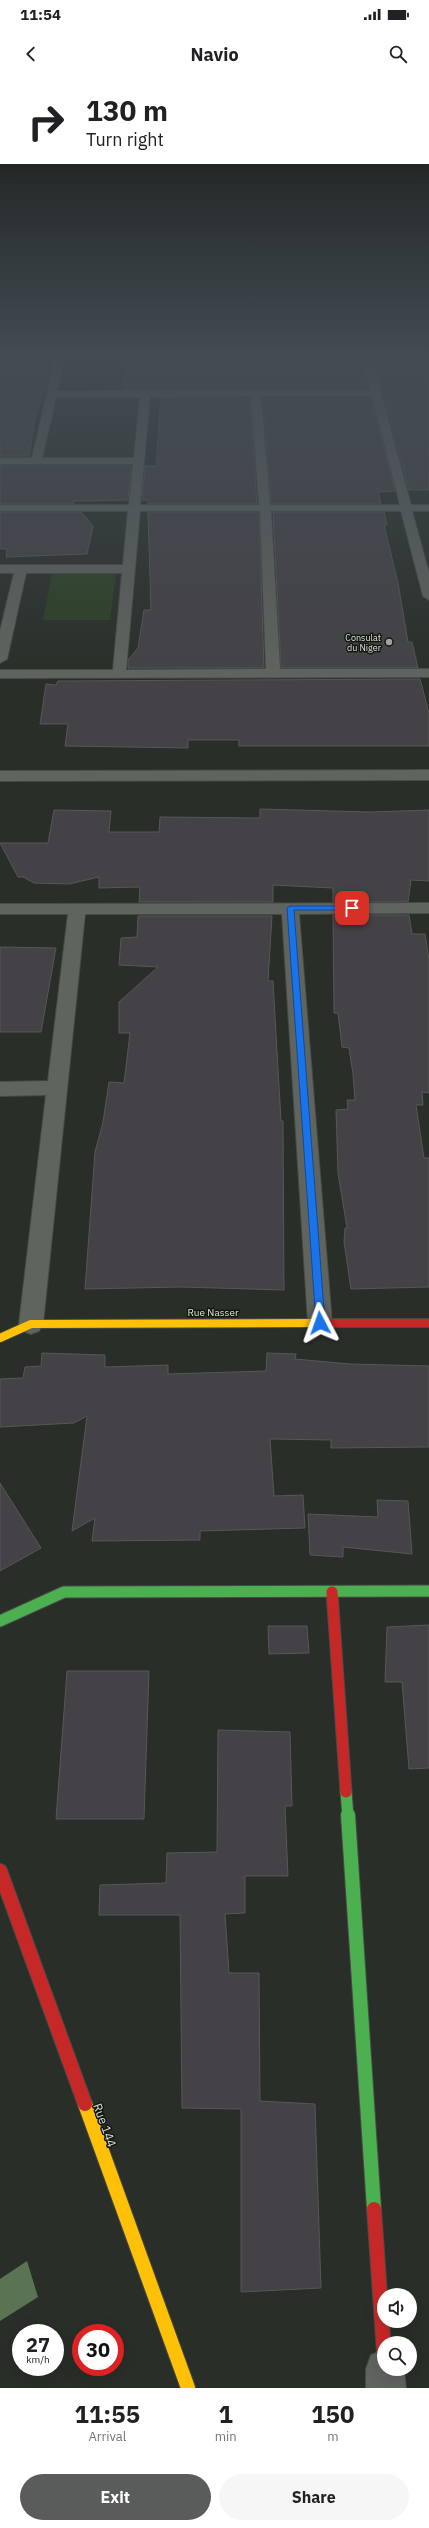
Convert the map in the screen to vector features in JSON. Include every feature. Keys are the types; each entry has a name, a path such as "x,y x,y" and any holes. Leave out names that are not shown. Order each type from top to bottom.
{"street":[{"path":"119,674 138,467"},
{"path":"262,467 273,674"},
{"path":"395,467 429,596"},
{"path":"0,508 429,508"},
{"path":"0,569 129,569"},
{"path":"0,659 21,569"},
{"path":"0,674 429,673"},
{"path":"0,776 429,775"},
{"path":"290,908 320,1323"},
{"path":"0,909 429,908"},
{"path":"31,1324 77,909"},
{"path":"0,1089 57,1088"},
{"name":"Rue Nasser","path":"0,1338 31,1324 429,1323"},
{"path":"0,1621 64,1592 429,1591"},
{"path":"332,1592 383,2336"},
{"name":"Rue 144","path":"0,1870 188,2388"},
{"path":"385,2376 386,2388"}],"shaded area":[{"path":"52,574 116,574 110,620 43,620"},
{"path":"27,2261 38,2297 0,2321 0,2279"}],"building":[{"path":"0,467 131,467 128,500 72,501 74,504 0,504"},
{"path":"145,467 255,467 257,504 148,504 148,500 142,500"},
{"path":"268,467 389,467 395,491 378,492 381,504 271,504"},
{"path":"403,467 429,467 429,490 409,490"},
{"path":"0,512 81,512 93,526 87,554 6,557 7,549 0,549"},
{"path":"148,512 259,512 264,668 128,668 128,660 138,648 144,610 151,610"},
{"path":"273,512 384,512 387,525 384,525 398,583 408,642 412,642 418,668 281,668"},
{"path":"420,679 429,713 429,746 239,746 239,740 188,740 188,748 65,746 68,724 40,724 46,684 56,685 58,681"},
{"path":"260,809 370,812 429,810 429,881 411,880 408,902 333,902 333,888 273,885 273,902 139,902 140,887 99,888 99,877 69,884 34,883 23,877 18,877 0,843 48,843 54,810 111,811 109,832 159,832 160,817 260,818"},
{"path":"333,915 409,915 412,934 425,934 429,960 429,1093 422,1092 423,1105 416,1105 424,1158 429,1158 429,1287 351,1289 344,1242 345,1228 347,1228 338,1173 336,1110 348,1109 347,1100 355,1100 349,1048 342,1047 338,1013 334,1013"},
{"path":"138,916 272,916 268,981 273,981 281,1121 283,1121 284,1290 181,1287 85,1289 95,1152 103,1122 109,1082 124,1083 130,1033 119,1033 119,1002 158,967 119,965 121,938 137,937"},
{"path":"0,947 56,948 41,1032 0,1032"},
{"path":"42,1353 105,1355 105,1367 168,1365 168,1374 266,1371 267,1353 296,1354 295,1359 350,1364 429,1366 429,1447 331,1448 331,1440 270,1439 274,1496 303,1495 305,1528 200,1531 200,1540 92,1541 95,1518 72,1531 87,1416 74,1423 0,1427 0,1379 23,1378 25,1367 41,1366"},
{"path":"0,1483 41,1548 0,1571"},
{"path":"377,1500 408,1501 412,1554 343,1547 343,1557 310,1555 308,1514 378,1517"},
{"path":"429,1625 429,1768 409,1769 402,1682 385,1682 387,1627"},
{"path":"268,1626 307,1626 309,1653 269,1654"},
{"path":"67,1671 149,1671 144,1819 56,1819"},
{"path":"218,1730 290,1732 292,1806 285,1806 288,1876 245,1876 245,1913 225,1914 229,1973 259,1973 260,2101 315,2104 321,2288 241,2292 241,2109 182,2108 180,1915 99,1915 100,1885 166,1883 167,1853 217,1852"}],"traffic: fast":[{"path":"0,1621 64,1592 429,1591"},
{"path":"346,1792 374,2209"}],"traffic: slow":[{"path":"0,1338 31,1324 314,1323"},
{"path":"85,2104 188,2388"}],"traffic: jam":[{"path":"314,1323 429,1323"},
{"path":"332,1592 346,1792"},
{"path":"0,1871 85,2104"},
{"path":"374,2209 383,2336"}],"place":[{"name":"Consulat du Niger","path":"389,642"}],"route":[{"path":"320,1323 290,908 352,908"}]}
